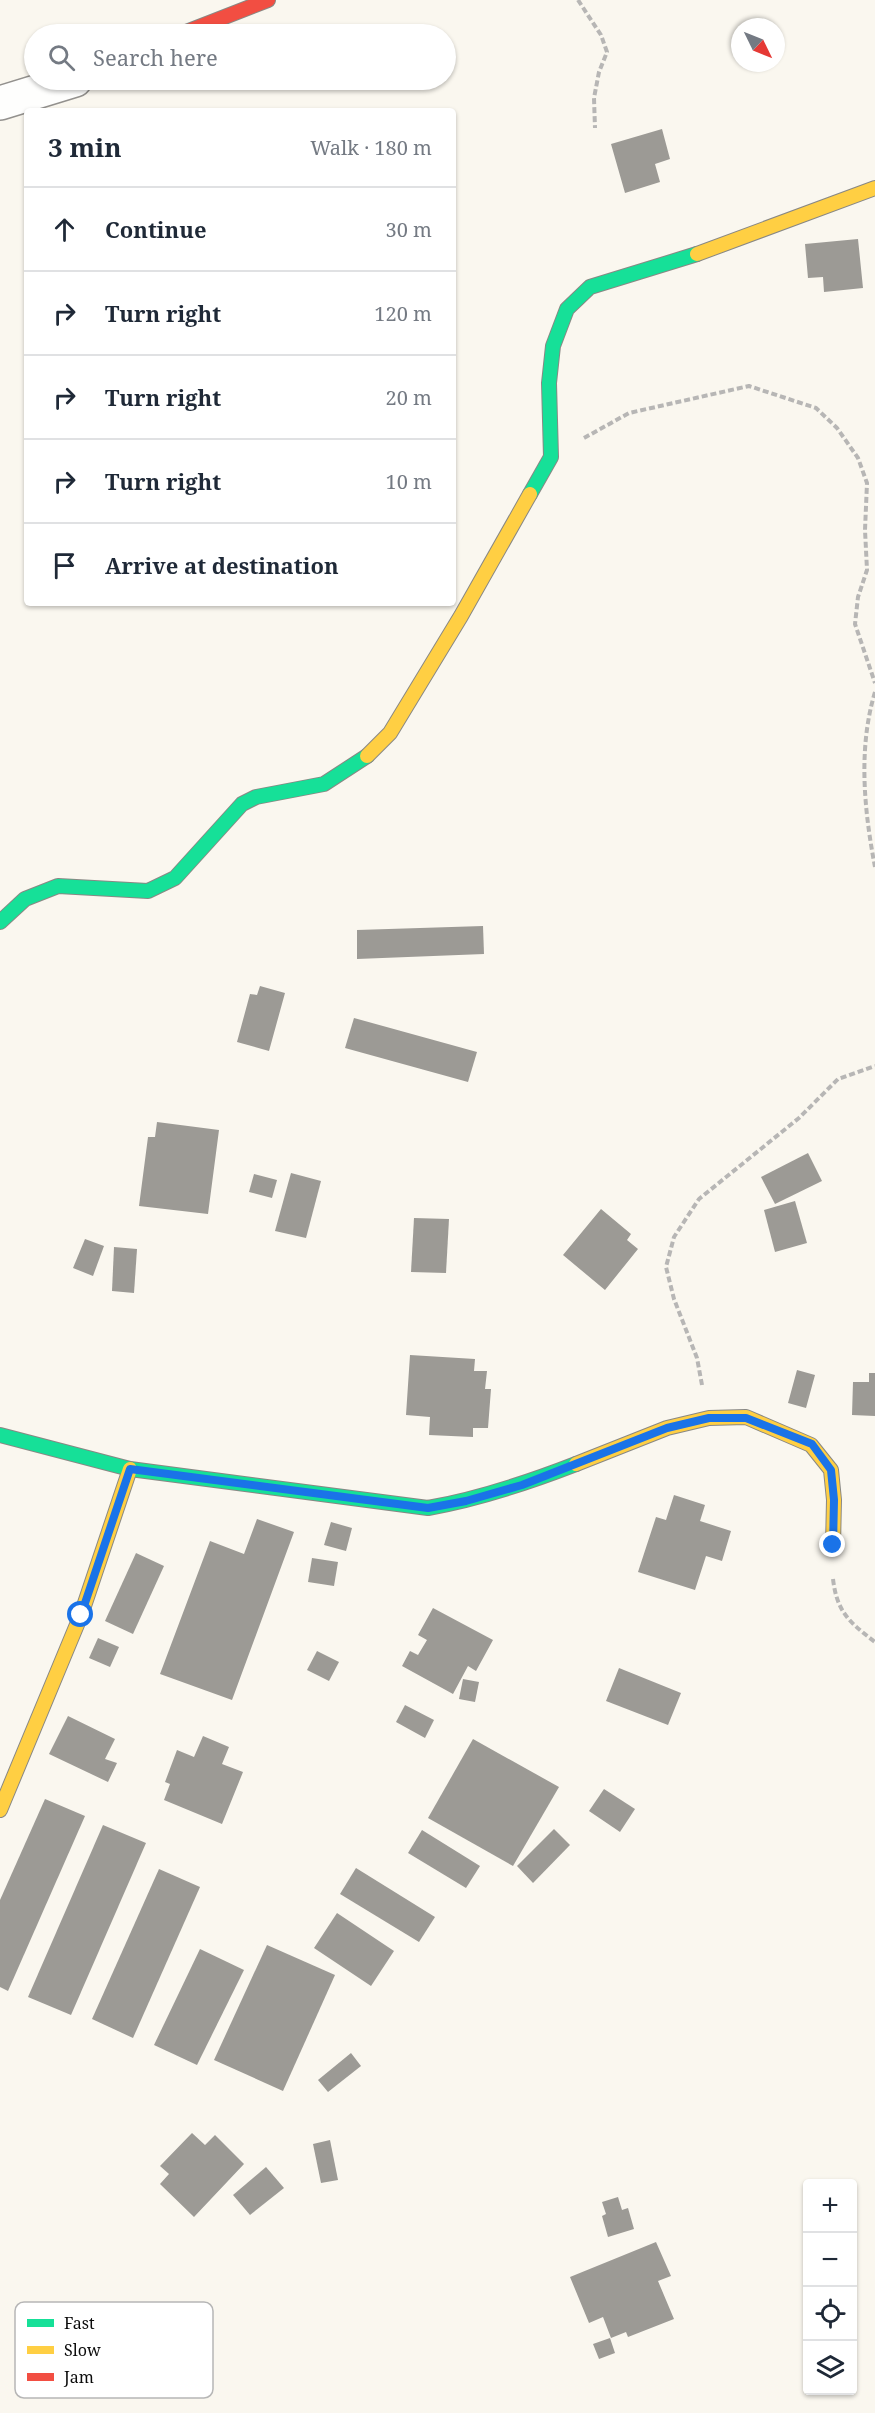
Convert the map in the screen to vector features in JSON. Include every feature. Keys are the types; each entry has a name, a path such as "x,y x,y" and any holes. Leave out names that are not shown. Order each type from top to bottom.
{"street":[{"path":"207,24 268,0"},
{"path":"0,104 44,90"},
{"path":"0,922 25,899 58,886 148,891 175,878 200,853 230,813 242,804 256,797 324,784 361,761 390,733 461,616 551,457 549,383 553,346 567,309 577,297 590,287 610,279 704,252 875,188"},
{"path":"0,1435 130,1469 428,1508 466,1501 522,1485 667,1428 709,1418 746,1418 812,1444 831,1470 834,1500 833,1545"},
{"path":"0,1810 81,1615 130,1469"}],"path":[{"path":"578,0 601,35 607,52 599,72 594,98 595,128"},
{"path":"551,457 629,413 749,386 816,408 837,428 858,458 867,483 865,530 867,570 858,597 855,624 875,683"},
{"path":"875,692 866,740 864,789 875,867"},
{"path":"709,1418 697,1358 674,1299 666,1267 674,1237 699,1198 799,1118 838,1079 875,1066"},
{"path":"833,1545 836,1602 851,1623 875,1642"}],"building":[{"path":"662,129 670,159 655,164 660,182 625,193 611,144"},
{"path":"858,239 863,288 824,292 823,277 808,278 805,244"},
{"path":"483,926 484,954 357,959 357,930"},
{"path":"260,986 285,993 269,1051 237,1042 250,994 257,995"},
{"path":"354,1018 477,1052 468,1082 345,1048"},
{"path":"157,1122 219,1130 208,1214 139,1206 148,1137 155,1137"},
{"path":"808,1153 822,1181 775,1204 761,1177"},
{"path":"291,1173 321,1181 306,1238 275,1231"},
{"path":"254,1174 277,1180 272,1198 249,1192"},
{"path":"795,1201 807,1243 775,1252 764,1210"},
{"path":"601,1209 631,1234 627,1240 638,1249 605,1290 563,1255"},
{"path":"414,1218 449,1219 446,1273 411,1272"},
{"path":"85,1239 104,1246 93,1276 73,1268"},
{"path":"114,1247 137,1249 134,1293 112,1291"},
{"path":"410,1355 475,1359 474,1371 487,1371 485,1389 491,1389 488,1428 473,1428 473,1437 429,1435 430,1417 406,1415"},
{"path":"797,1370 815,1375 806,1408 788,1403"},
{"path":"869,1373 875,1373 875,1416 852,1415 853,1382 869,1382"},
{"path":"674,1495 705,1505 700,1521 731,1531 722,1561 706,1556 695,1590 638,1572 656,1517 666,1520"},
{"path":"257,1519 294,1532 232,1700 160,1674 210,1541 244,1554"},
{"path":"331,1522 352,1528 346,1551 324,1545"},
{"path":"136,1553 164,1566 133,1634 105,1621"},
{"path":"312,1558 338,1562 334,1586 308,1582"},
{"path":"433,1608 493,1640 476,1671 468,1666 453,1694 402,1666 410,1651 418,1655 427,1640 418,1635"},
{"path":"98,1638 119,1647 110,1667 89,1658"},
{"path":"317,1651 339,1662 329,1681 307,1670"},
{"path":"619,1668 681,1693 668,1725 606,1701"},
{"path":"463,1679 479,1682 475,1702 459,1699"},
{"path":"405,1705 434,1720 425,1738 396,1722"},
{"path":"68,1716 115,1739 105,1759 117,1763 108,1782 49,1754"},
{"path":"203,1736 229,1747 222,1764 243,1772 222,1824 164,1800 170,1784 165,1782 177,1750 194,1757"},
{"path":"473,1739 559,1787 513,1866 428,1818"},
{"path":"604,1789 635,1809 620,1832 589,1811"},
{"path":"45,1799 85,1816 8,1991 0,1987 0,1900"},
{"path":"103,1825 146,1843 71,2015 28,1997"},
{"path":"554,1829 570,1845 533,1883 517,1866"},
{"path":"422,1830 480,1866 466,1888 408,1853"},
{"path":"356,1868 435,1917 419,1942 340,1894"},
{"path":"159,1869 200,1887 133,2038 92,2019"},
{"path":"337,1913 394,1951 371,1986 314,1948"},
{"path":"267,1945 335,1975 283,2091 214,2060"},
{"path":"200,1949 244,1970 197,2065 154,2045"},
{"path":"351,2053 361,2066 328,2092 318,2080"},
{"path":"192,2133 205,2145 215,2135 244,2164 194,2217 160,2184 169,2174 160,2166"},
{"path":"330,2140 338,2180 321,2183 313,2144"},
{"path":"266,2167 284,2188 250,2215 233,2195"},
{"path":"618,2197 622,2210 628,2208 634,2229 608,2237 602,2216 606,2214 602,2202"},
{"path":"656,2242 671,2276 658,2281 674,2319 628,2337 626,2332 611,2338 603,2317 589,2323 570,2277"},
{"path":"610,2338 615,2353 599,2359 593,2344"}],"traffic: fast":[{"path":"530,494 551,457 549,383 553,346 567,309 590,287 697,254"},
{"path":"0,922 25,899 58,886 148,891 175,878 242,804 256,797 324,784 367,756"},
{"path":"0,1435 130,1469 428,1508 503,1490 576,1464"}],"traffic: slow":[{"path":"697,254 875,188"},
{"path":"367,756 390,733 461,616 530,494"},
{"path":"576,1464 667,1428 709,1418 746,1417 811,1445 831,1470 834,1500 833,1545"},
{"path":"0,1810 81,1615 130,1469"}],"traffic: jam":[{"path":"207,24 268,0"}],"route":[{"path":"81,1615 130,1469 428,1508 466,1501 522,1485 667,1428 709,1418 746,1418 812,1444 831,1470 834,1500 833,1545"}]}
